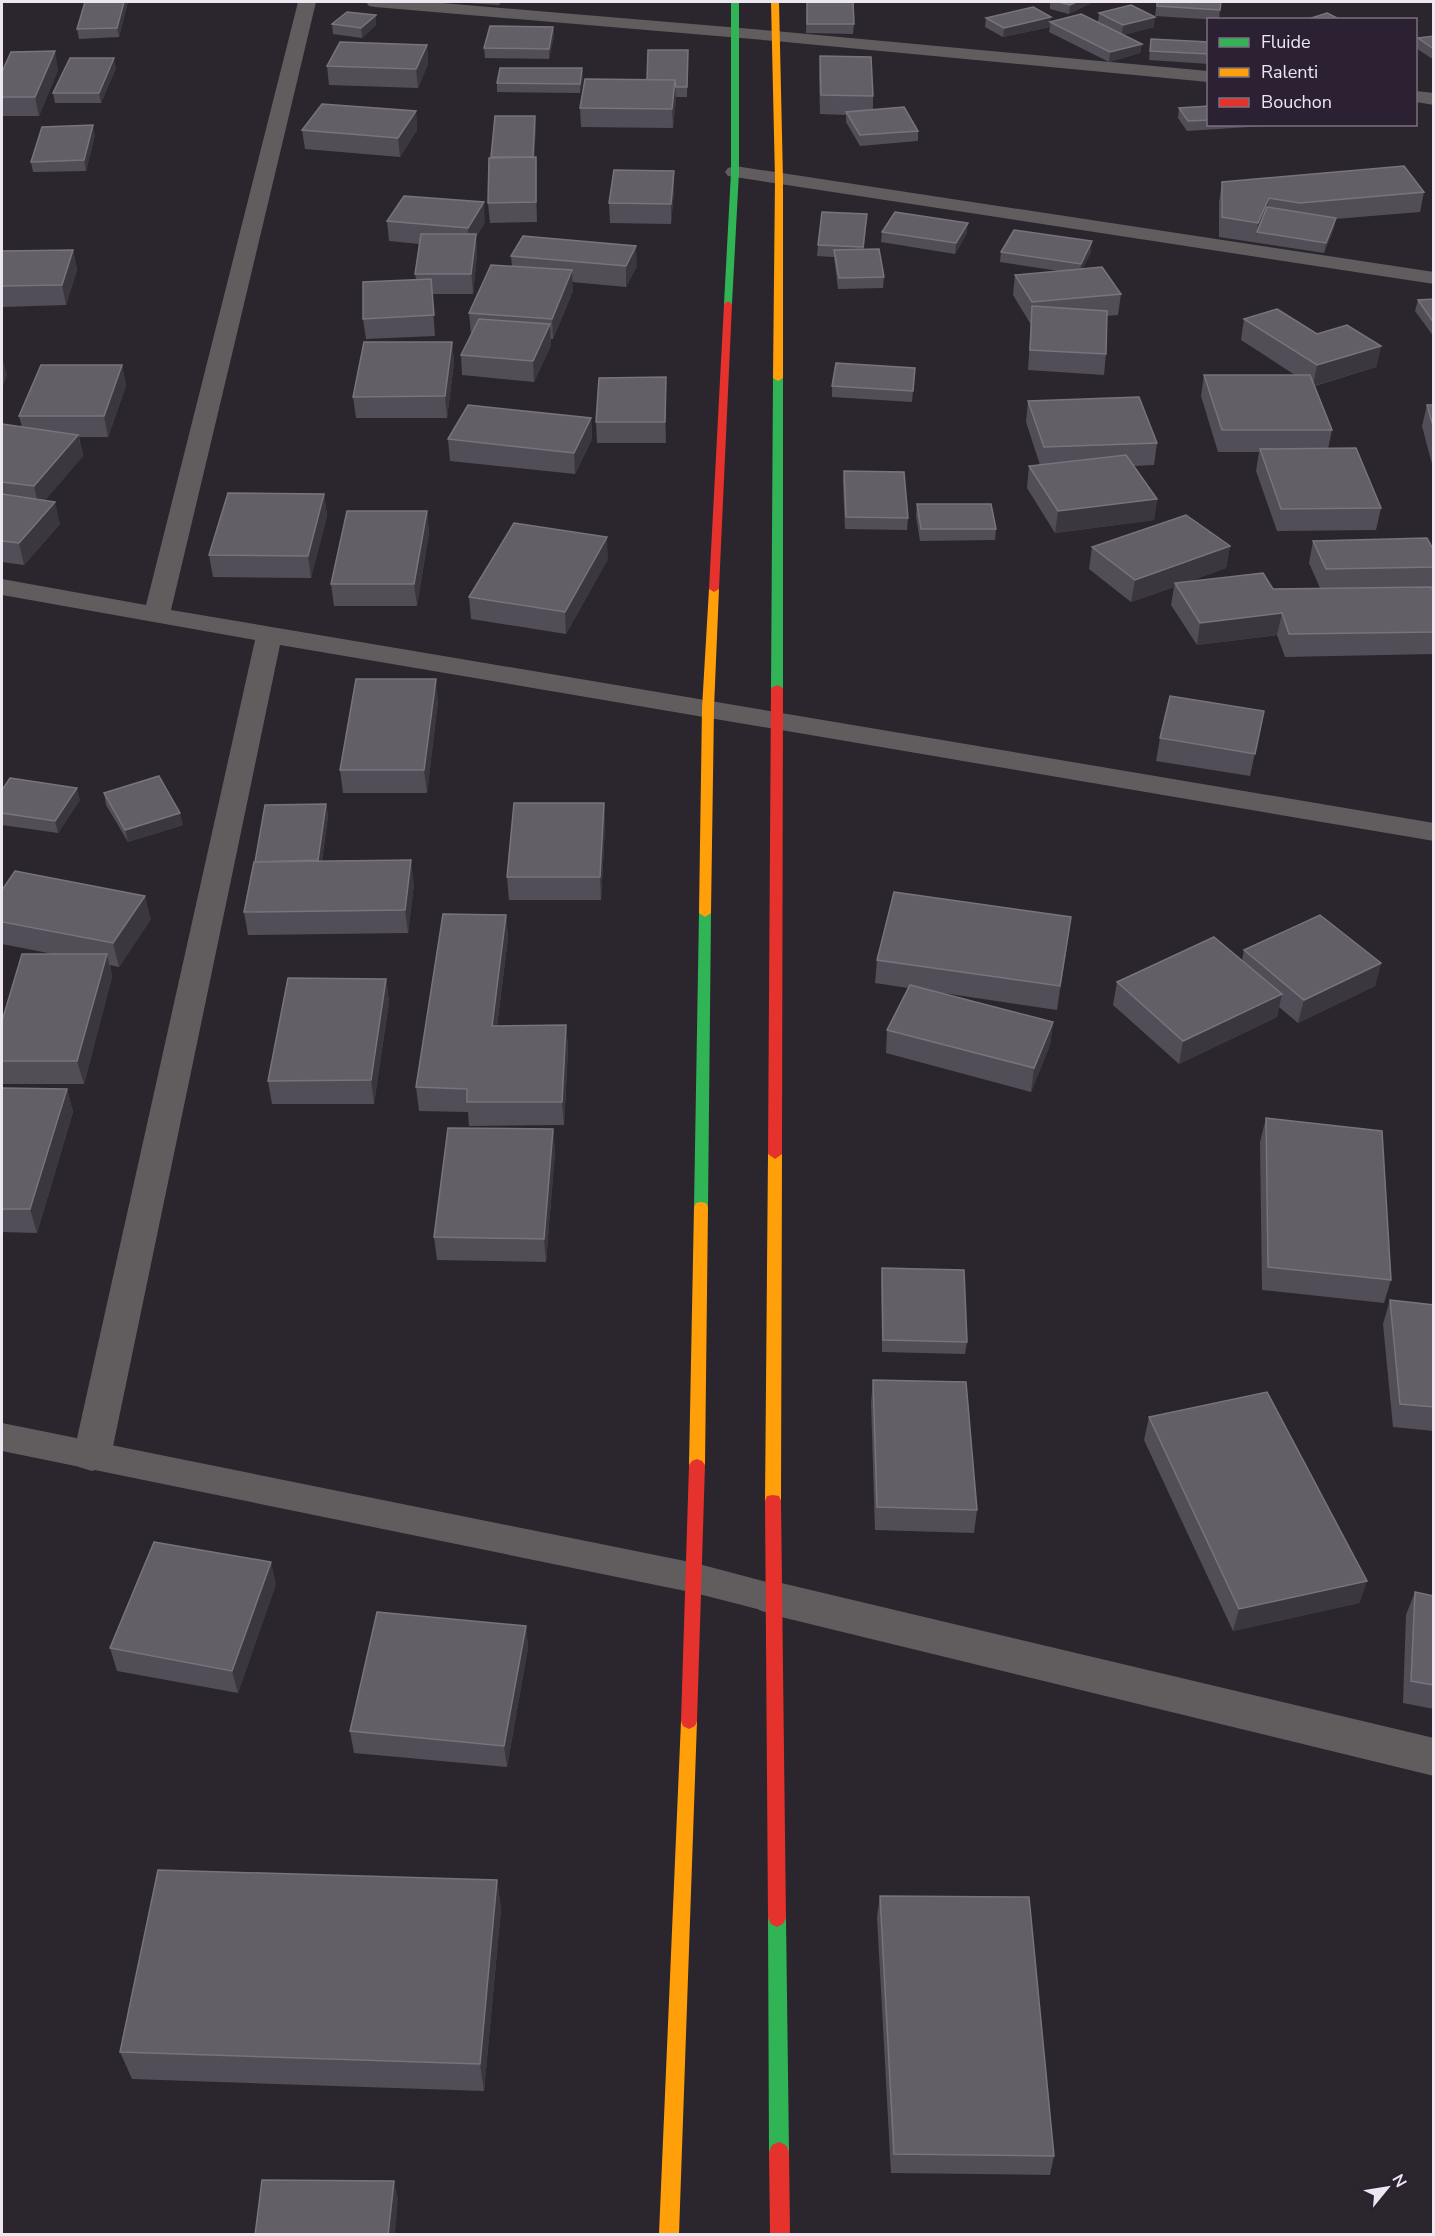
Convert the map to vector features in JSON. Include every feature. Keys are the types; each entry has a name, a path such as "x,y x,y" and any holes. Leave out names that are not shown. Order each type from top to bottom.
{"main road":[{"path":"669,2235 694,1578 708,708 735,172 733,32 735,2"},
{"path":"775,2 779,179 773,1598 780,2235"}],"street":[{"path":"156,614 307,2"},
{"path":"375,2 733,32 1207,77"},
{"path":"1417,97 1434,99"},
{"path":"735,172 1434,278"},
{"path":"2,586 269,635 1434,832"},
{"path":"92,1456 269,635"},
{"path":"773,1598 1434,1757"}],"lane":[{"path":"2,1437 694,1578 773,1598"}],"building":[{"path":"85,2 124,2 117,28 77,29"},
{"path":"807,2 853,2 854,24 807,24"},
{"path":"1059,2 1076,2 1070,5"},
{"path":"1157,2 1221,2 1220,10 1157,6"},
{"path":"1131,5 1155,17 1123,25 1099,13"},
{"path":"1033,7 1051,17 1004,28 986,18"},
{"path":"347,12 376,15 361,28 332,24"},
{"path":"1327,13 1337,18 1311,18"},
{"path":"1081,14 1142,44 1110,52 1050,22"},
{"path":"490,26 553,27 549,49 484,48"},
{"path":"1434,36 1434,49 1418,38"},
{"path":"1151,39 1207,42 1207,54 1150,51"},
{"path":"340,42 427,45 416,69 327,66"},
{"path":"648,50 688,50 687,87 676,87 675,80 647,80"},
{"path":"55,51 35,97 2,97 2,72 11,52"},
{"path":"820,56 871,57 873,96 821,95"},
{"path":"70,58 114,58 99,93 53,93"},
{"path":"500,68 582,68 580,84 497,83"},
{"path":"585,79 675,80 672,109 580,108"},
{"path":"322,104 416,111 398,138 302,130"},
{"path":"1207,106 1207,120 1188,121 1179,108"},
{"path":"904,107 918,131 860,135 846,112"},
{"path":"495,116 535,116 533,157 491,157"},
{"path":"93,125 84,160 31,162 42,127"},
{"path":"536,157 536,202 488,203 489,158"},
{"path":"1404,166 1424,192 1300,203 1269,198 1258,223 1222,217 1222,182"},
{"path":"614,170 674,171 671,204 609,203"},
{"path":"404,196 484,202 468,228 387,221"},
{"path":"1267,207 1336,218 1326,243 1257,232"},
{"path":"822,212 867,214 863,247 818,245"},
{"path":"895,212 968,223 956,243 882,232"},
{"path":"1014,230 1092,241 1081,264 1001,252"},
{"path":"421,234 476,234 471,274 415,274"},
{"path":"523,236 636,246 626,266 511,256"},
{"path":"879,249 884,277 839,278 834,250"},
{"path":"73,250 62,285 2,286 2,251"},
{"path":"491,265 572,270 552,319 469,313"},
{"path":"1102,267 1121,294 1032,302 1015,275"},
{"path":"431,279 434,315 363,319 363,282"},
{"path":"1434,299 1434,323 1418,300"},
{"path":"1032,306 1107,311 1106,354 1030,350"},
{"path":"1277,309 1317,334 1347,325 1381,346 1317,365 1244,319"},
{"path":"479,319 550,324 533,361 461,355"},
{"path":"364,342 452,342 445,396 353,397"},
{"path":"836,363 915,368 913,391 832,386"},
{"path":"41,365 122,365 104,416 19,416"},
{"path":"1204,375 1310,375 1332,430 1222,430"},
{"path":"666,377 665,422 596,422 599,378"},
{"path":"1139,397 1157,443 1044,447 1028,401"},
{"path":"468,405 591,418 574,453 448,439"},
{"path":"1427,405 1434,405 1434,429"},
{"path":"2,424 78,435 34,486 2,482"},
{"path":"1356,448 1381,508 1281,509 1260,449"},
{"path":"1126,455 1157,499 1058,511 1029,466"},
{"path":"844,471 904,472 908,518 846,517"},
{"path":"228,493 324,494 308,556 209,555"},
{"path":"2,494 55,502 19,543 2,541"},
{"path":"917,504 991,504 996,529 921,529"},
{"path":"347,511 427,511 414,584 331,584"},
{"path":"1186,515 1230,546 1135,580 1092,547"},
{"path":"514,523 607,537 565,612 469,597"},
{"path":"1427,538 1434,551 1434,567 1326,569 1313,541"},
{"path":"1263,573 1273,589 1431,587 1434,593 1434,632 1289,634 1282,613 1200,623 1175,583"},
{"path":"356,679 436,679 424,770 340,770"},
{"path":"1170,696 1264,711 1255,754 1160,738"},
{"path":"159,776 180,813 125,830 104,793"},
{"path":"10,778 77,788 55,821 2,813 2,790"},
{"path":"514,803 604,803 600,877 507,877"},
{"path":"326,804 318,860 255,862 265,805"},
{"path":"411,860 405,910 244,912 254,862"},
{"path":"15,871 145,896 113,943 2,922 2,890"},
{"path":"894,892 1071,917 1060,986 877,960"},
{"path":"443,914 506,915 492,1026 566,1025 562,1102 467,1102 467,1089 416,1087"},
{"path":"1320,915 1381,963 1304,1000 1244,950"},
{"path":"1214,937 1282,994 1183,1041 1117,982"},
{"path":"22,954 107,954 77,1061 2,1061 2,1021"},
{"path":"288,978 386,979 371,1080 268,1081"},
{"path":"910,985 1053,1022 1034,1068 887,1030"},
{"path":"2,1088 67,1089 30,1209 2,1209"},
{"path":"1266,1118 1382,1131 1391,1280 1268,1267"},
{"path":"448,1128 553,1129 544,1239 434,1237"},
{"path":"882,1268 964,1270 967,1342 883,1340"},
{"path":"1390,1300 1434,1305 1434,1407 1400,1404"},
{"path":"873,1380 966,1382 977,1510 877,1507"},
{"path":"1267,1392 1367,1581 1239,1609 1149,1417"},
{"path":"154,1542 271,1562 232,1671 110,1648"},
{"path":"1415,1592 1434,1596 1434,1685 1411,1681"},
{"path":"377,1612 526,1626 504,1746 350,1731"},
{"path":"158,1870 497,1880 480,2064 120,2052"},
{"path":"880,1896 1029,1897 1054,2156 894,2154"},
{"path":"262,2180 394,2181 388,2235 255,2235"}],"traffic: fast":[{"path":"728,304 735,172 735,2"},
{"path":"777,688 778,378"},
{"path":"701,1207 705,913"},
{"path":"777,1918 779,2152"}],"traffic: slow":[{"path":"775,2 779,179 778,378"},
{"path":"705,913 708,708 714,589"},
{"path":"773,1501 775,1154"},
{"path":"697,1465 701,1207"},
{"path":"669,2234 689,1721"}],"traffic: jam":[{"path":"714,589 728,304"},
{"path":"775,1154 777,688"},
{"path":"689,1721 697,1465"},
{"path":"773,1501 777,1918"},
{"path":"779,2152 780,2234"}]}
